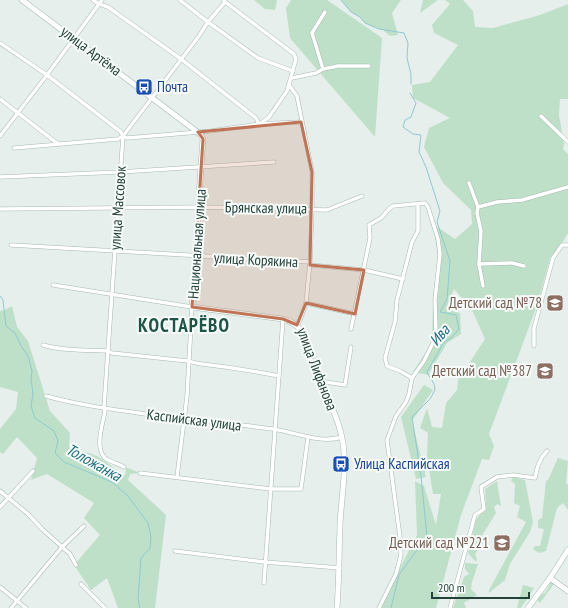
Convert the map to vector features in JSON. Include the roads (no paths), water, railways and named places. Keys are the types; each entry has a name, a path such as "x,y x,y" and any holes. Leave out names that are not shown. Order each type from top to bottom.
{"street":[{"name":"улица Артёма","path":"22,0 198,132"},
{"path":"93,0 108,7 181,58 256,118 260,124"},
{"path":"0,136 102,0"},
{"path":"180,0 258,58 292,71"},
{"path":"14,148 118,139 123,136 224,1 294,54 296,59 292,71 292,78 287,91 270,117 260,124"},
{"path":"323,69 312,33 325,12"},
{"path":"0,43 47,75 127,138 198,132 260,124 301,122"},
{"path":"292,78 316,73 323,69 338,66 369,66"},
{"name":"улица Лифанова","path":"289,85 297,96 312,172 310,263 306,303 297,325 301,331 309,357 338,423 342,437 344,459 337,608"},
{"path":"0,99 58,144"},
{"path":"541,116 568,142"},
{"name":"Национальная улица","path":"177,477 184,418 202,166 203,139 198,132"},
{"name":"улица Массовок","path":"123,136 111,294 104,407 105,411 100,448 104,456 110,461 124,467"},
{"path":"0,177 120,172 274,162"},
{"path":"469,183 478,208 477,213 481,231 479,264 483,286"},
{"path":"478,208 497,202 522,200 568,187"},
{"name":"Брянская улица","path":"0,209 199,207 327,210 362,196"},
{"path":"351,329 370,238 369,225 381,218 394,206 425,203 428,207 438,239 440,254 435,300 436,333 424,361 412,378 406,402 396,416 387,440 401,555 396,574 379,608"},
{"path":"412,378 400,370 387,366 385,364 385,358 395,322 397,300 412,242 418,231 418,204"},
{"name":"улица Корякина","path":"11,245 310,263 364,270 403,279"},
{"path":"534,346 534,328 553,258 562,245 568,245"},
{"path":"479,264 512,263 524,266"},
{"path":"53,285 283,320 297,325"},
{"path":"306,303 355,314"},
{"path":"264,583 283,320"},
{"path":"43,345 64,350 108,351 119,354 188,360 195,363 238,368 280,376"},
{"path":"319,381 345,385 351,347"},
{"name":"Каспийская улица","path":"46,396 67,402 275,430 308,437 342,437"},
{"path":"140,473 271,489 301,489 308,437"},
{"path":"450,608 475,515 484,509 481,487 497,477 513,475 535,478 538,465 542,456 547,451"},
{"path":"0,507 33,471"},
{"path":"0,491 28,514 43,530 70,554 76,565"},
{"path":"11,608 62,547 84,526"},
{"path":"528,608 568,550"},
{"path":"175,551 265,562 340,568"},
{"path":"550,578 568,591"},
{"path":"81,584 105,608"},
{"path":"0,588 26,608"}],"waterway":[{"name":"Ива","path":"341,0 351,12 360,17 365,23 379,29 404,33 408,43 407,58 411,74 411,84"},
{"name":"Ива","path":"391,608 399,575 427,536 421,476 412,417 430,399 435,390 434,384 427,372 444,342 451,338 459,329 456,315 440,312 447,299 450,261 437,222 440,211 426,167 419,152 421,135 413,134 403,127 405,120 411,117 416,103 410,93"},
{"name":"Толожанка","path":"0,296 3,300 6,326 15,333 28,356 32,371 31,379 33,394 31,406 35,418 54,431 58,441 55,453 64,462 112,482 127,495 148,523 151,537 150,548 141,558 138,599 140,608"}],"place":[{"name":"Почта","path":"144,87"},
{"name":"Детский сад №78","path":"555,303"},
{"name":"Детский сад №387","path":"545,371"},
{"name":"Улица Каспийская","path":"341,464"},
{"name":"Детский сад №221","path":"502,543"}],"district":[{"name":"КОСТАРЁВО","path":"184,325"}]}
